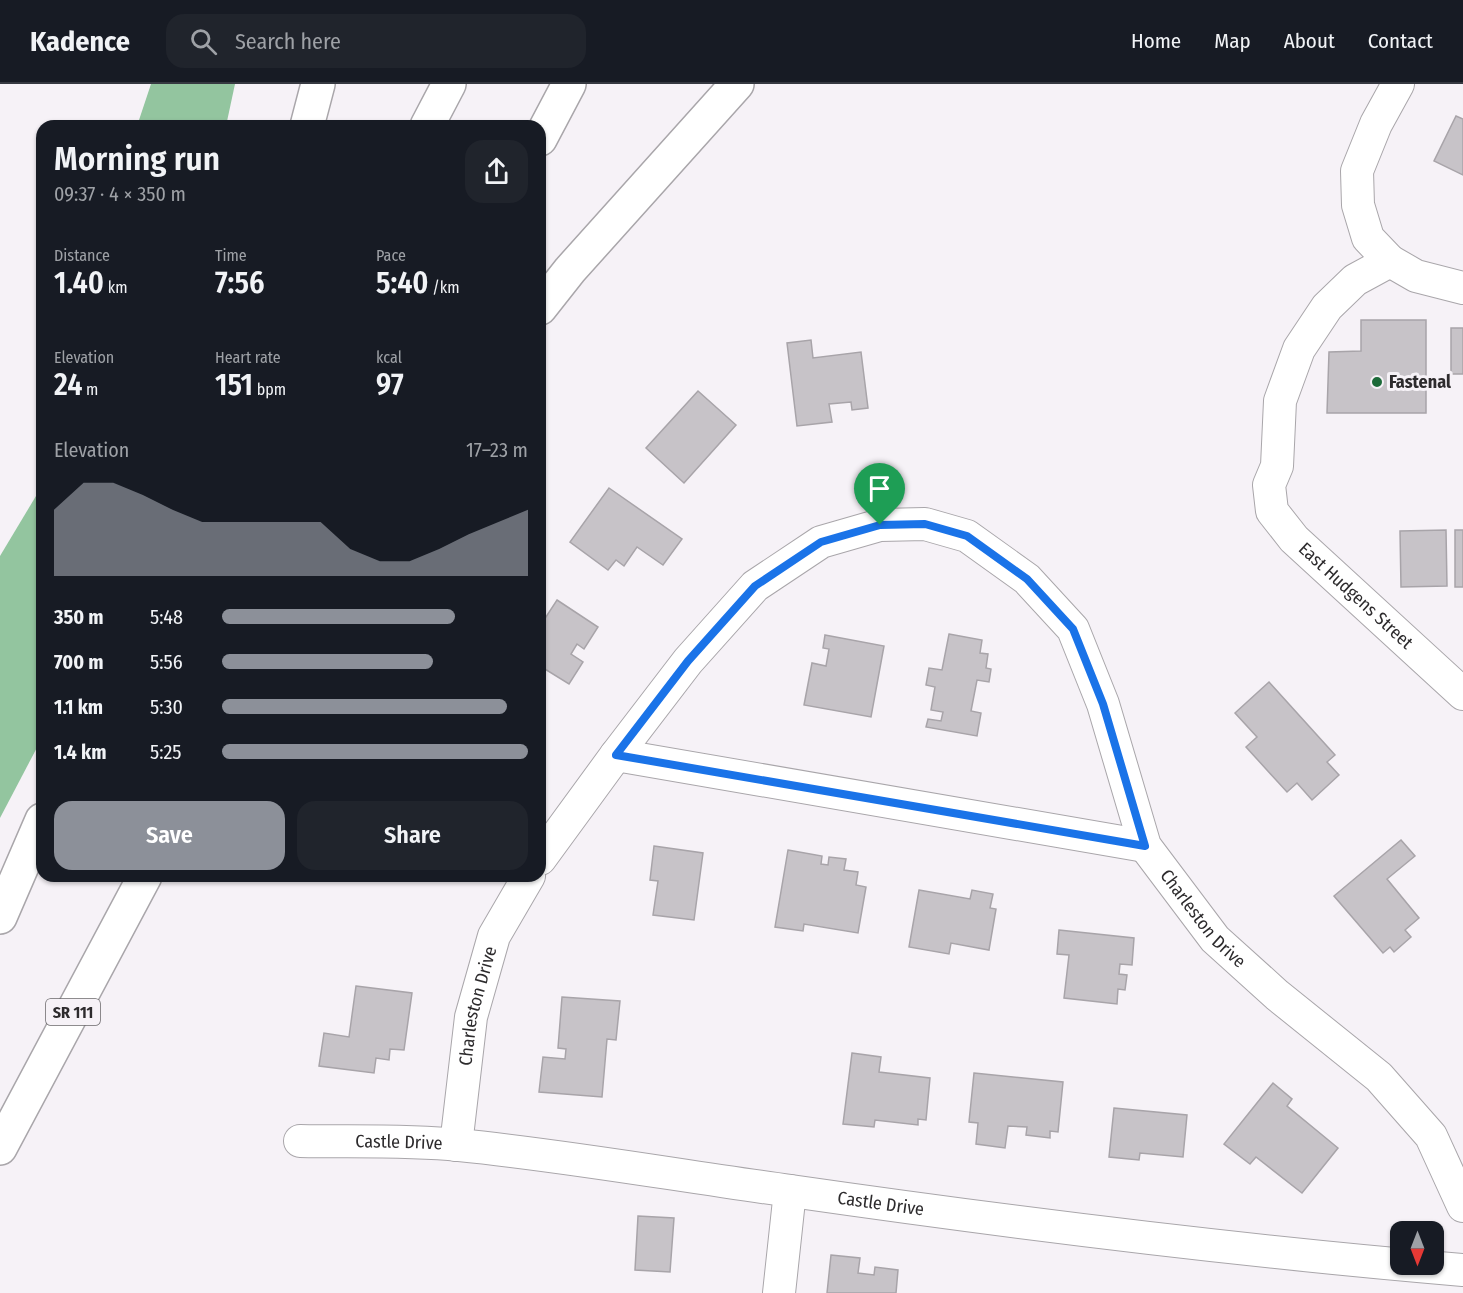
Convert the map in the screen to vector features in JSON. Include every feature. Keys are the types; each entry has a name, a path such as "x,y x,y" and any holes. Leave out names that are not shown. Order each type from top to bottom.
{"highway":[{"path":"309,120 318,84"},
{"path":"430,120 449,84"},
{"path":"546,128 569,84"},
{"path":"546,300 570,270 737,84"},
{"path":"0,918 36,834"},
{"path":"0,918 36,853"},
{"name":"SR 111","path":"0,1148 142,882"}],"street":[{"path":"1398,84 1376,124 1358,171 1358,205 1368,238 1390,261 1416,276 1463,288"},
{"name":"East Hudgens Street","path":"1390,261 1355,280 1334,300 1299,349 1280,401 1277,466 1269,485 1272,511 1294,539 1463,694"},
{"name":"Charleston Drive","path":"546,851 688,661 755,586 821,542 880,525 925,524 967,536 1027,579 1073,629 1103,704 1145,846 1215,939 1277,995 1379,1077 1431,1136 1463,1206"},
{"path":"616,755 1145,846"},
{"name":"Charleston Drive","path":"456,1145 471,1017 494,936 526,882"},
{"name":"Castle Drive","path":"300,1141 456,1145 621,1165 790,1191 1314,1258 1463,1270"},
{"path":"779,1293 790,1191"}],"green space":[{"path":"151,84 235,84 227,120 139,120"},
{"path":"36,496 36,749 0,818 0,556"}],"building":[{"path":"1456,116 1463,119 1463,175 1434,161"},
{"name":"Fastenal","path":"1361,320 1426,320 1426,413 1327,413 1329,352 1361,351"},
{"path":"1451,328 1463,328 1463,374 1451,374"},
{"path":"811,340 813,358 861,352 868,408 852,410 851,402 829,404 832,422 797,426 787,343"},
{"path":"698,391 736,425 684,483 646,448"},
{"path":"609,488 682,539 663,565 637,547 624,566 616,560 608,570 570,542"},
{"path":"1446,530 1447,586 1401,587 1400,531"},
{"path":"1455,530 1463,530 1463,587 1455,587"},
{"path":"557,600 598,627 584,649 577,644 571,654 583,662 569,684 546,670 546,617"},
{"path":"949,634 982,640 980,653 988,654 986,668 991,669 989,682 977,680 971,711 981,713 977,736 926,727 928,719 941,721 943,712 931,710 935,687 926,685 929,668 942,670"},
{"path":"825,635 884,646 871,717 804,705 812,663 826,666 829,649 823,648"},
{"path":"1269,682 1335,755 1327,762 1339,775 1312,800 1297,783 1287,792 1246,747 1257,737 1235,713"},
{"path":"1401,840 1415,856 1387,879 1419,918 1405,930 1411,937 1394,952 1390,947 1383,953 1334,896"},
{"path":"654,846 703,853 694,920 653,915 658,881 650,880"},
{"path":"788,850 822,856 821,864 828,865 829,857 846,859 844,870 858,872 856,885 866,887 858,933 804,924 803,931 775,927"},
{"path":"919,890 970,899 972,890 993,894 990,908 996,909 989,950 951,943 949,954 909,947"},
{"path":"1059,930 1134,938 1132,965 1120,964 1119,974 1127,975 1125,990 1118,989 1117,1004 1064,998 1069,955 1057,954"},
{"path":"356,986 412,993 404,1050 390,1049 389,1060 376,1058 374,1073 319,1066 324,1033 349,1037"},
{"path":"562,997 620,1001 616,1040 607,1039 602,1097 539,1092 543,1057 565,1059 566,1049 558,1048"},
{"path":"852,1053 881,1057 879,1072 930,1078 926,1120 918,1119 918,1125 875,1120 874,1127 843,1124"},
{"path":"974,1073 1063,1082 1058,1132 1050,1131 1050,1138 1026,1135 1027,1127 1008,1126 1005,1148 976,1144 978,1123 969,1122"},
{"path":"1273,1083 1292,1099 1287,1106 1338,1148 1302,1193 1256,1157 1250,1164 1224,1144"},
{"path":"1114,1108 1187,1115 1183,1157 1140,1153 1139,1160 1109,1157"},
{"path":"638,1216 674,1218 670,1272 635,1270"},
{"path":"831,1255 860,1258 858,1273 874,1275 875,1267 898,1270 896,1293 827,1293"}],"place":[{"name":"Fastenal","path":"1377,382"}],"route":[{"path":"925,524 967,536 1027,579 1073,629 1103,704 1145,846 616,755 688,661 755,586 821,542 880,525 925,524"}]}
